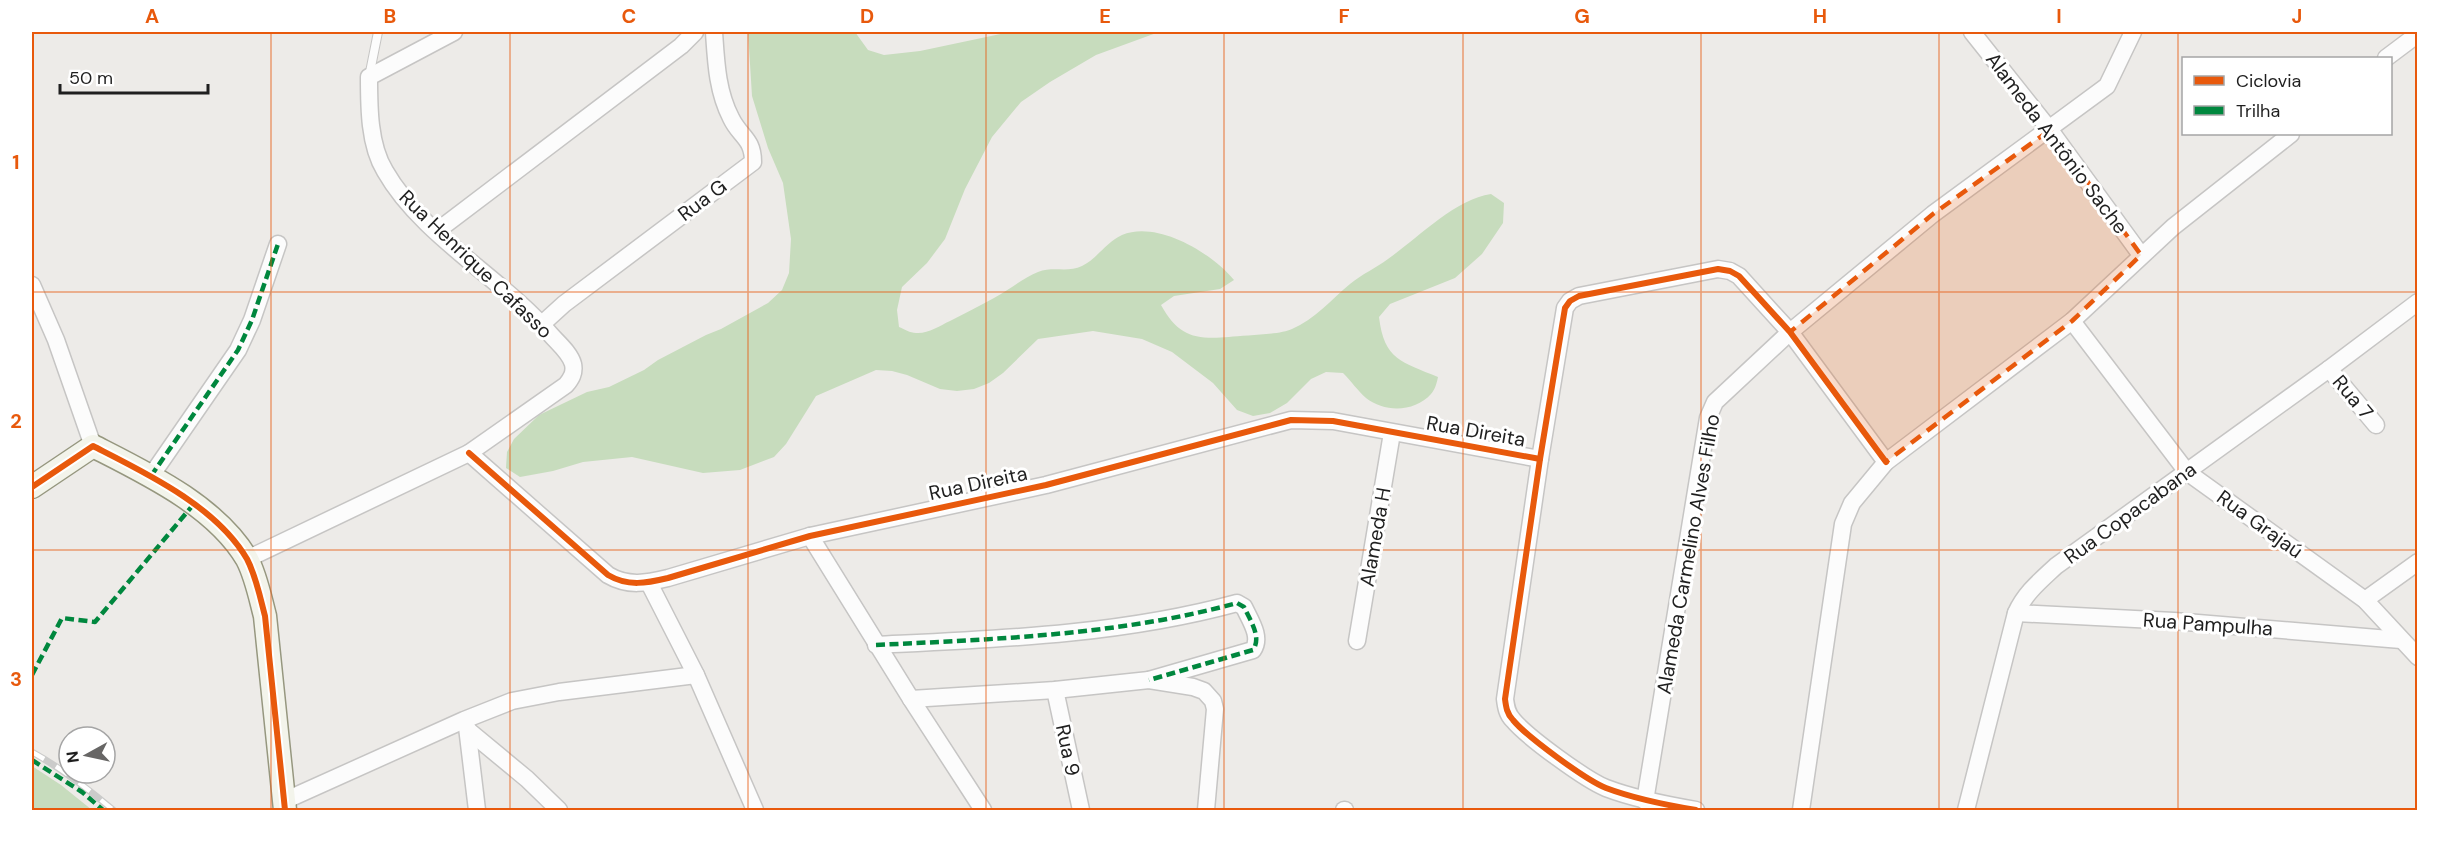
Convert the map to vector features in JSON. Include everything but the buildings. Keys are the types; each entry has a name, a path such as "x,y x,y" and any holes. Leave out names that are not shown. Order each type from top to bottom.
{"main road":[{"path":"32,487 93,446 151,476 217,522 247,559 265,616 285,806"}],"street":[{"path":"369,77 454,32"},
{"path":"437,231 681,46 695,32"},
{"name":"Rua G","path":"542,324 564,304 753,162 753,149 731,119 718,80 714,32"},
{"name":"Alameda Antônio Sache","path":"1972,32 2050,130 2141,255"},
{"name":"Alameda Carmelino Alves Filho","path":"1646,801 1708,418 1715,402 1790,332 1933,214 2107,86 2133,32"},
{"path":"2387,57 2418,34"},
{"name":"Rua Henrique Cafasso","path":"247,559 469,453 566,385 573,375 573,364 567,353 542,324 437,231 403,198 383,170 369,111 369,77"},
{"path":"1801,810 1843,524 1852,503 1886,462 2072,321 2141,255 2290,135"},
{"path":"151,476 237,350 252,320 278,244"},
{"path":"1696,810 1646,801 1604,787 1581,774 1513,720 1508,712 1505,699 1540,459 1565,308 1570,301 1579,296 1718,269 1730,271 1739,276 1790,332 1886,462"},
{"path":"32,285 56,340 93,446"},
{"name":"Rua Copacabana","path":"1966,810 2016,613 2022,600 2056,567 2418,302"},
{"name":"Rua Grajaú","path":"2072,321 2187,472 2365,600 2418,657"},
{"name":"Rua 7","path":"2329,369 2376,425"},
{"name":"Rua Direita","path":"469,453 608,575 619,582 649,583 810,536 1046,485 1291,420 1333,421 1540,459"},
{"name":"Alameda H","path":"1357,641 1392,433"},
{"path":"810,536 876,645 983,810"},
{"path":"2365,600 2418,562"},
{"path":"649,583 696,675 755,810"},
{"path":"876,645 1012,638 1134,626 1242,604 1255,629 1257,640 1253,650 1149,680 1055,690 911,699"},
{"name":"Rua Pampulha","path":"2016,613 2174,621 2401,640"},
{"path":"285,806 466,726 512,701 696,675"},
{"path":"1149,680 1193,687 1204,692 1213,701 1215,709 1206,810"},
{"name":"Rua 9","path":"1055,690 1081,810"},
{"path":"466,726 477,810"},
{"path":"466,726 559,810"}],"lane":[{"path":"369,77 378,32"}],"highlighted area":[{"path":"2050,130 2141,255 2072,321 1886,462 1790,332 1933,214"}],"green space":[{"path":"748,32 855,32 868,50 884,55 920,51 1010,32 1159,32 1096,55 1050,82 1021,102 992,137 965,189 945,239 927,263 902,287 897,310 899,327 912,332 920,333 938,327 1000,295 1038,272 1082,266 1116,238 1136,232 1151,232 1183,242 1212,259 1234,280 1220,289 1174,296 1161,305 1181,330 1206,338 1286,331 1308,320 1355,280 1464,203 1491,194 1504,203 1503,223 1482,254 1455,278 1390,304 1379,317 1381,331 1390,351 1405,363 1438,377 1431,394 1417,404 1408,407 1391,408 1374,403 1366,398 1343,373 1326,372 1311,379 1287,403 1270,413 1253,416 1237,410 1213,383 1172,352 1142,339 1093,331 1038,339 1003,373 989,383 974,389 957,391 940,389 907,375 876,370 816,396 786,444 774,457 740,470 703,473 632,457 583,462 553,471 520,477 506,468 507,452 514,439 539,415 587,392 609,387 644,370 658,360 768,303 782,290 789,273 791,239 783,183 768,148 752,96"},
{"path":"32,766 57,782 57,785 61,785 92,810 32,810"}],"railway":[{"path":"32,752 74,779 113,810"}],"marked path":[{"path":"151,476 238,350 252,320 278,244"},
{"path":"32,675 62,618 95,622 193,505"},
{"path":"876,645 1058,634 1148,622 1237,603 1244,607 1256,634 1253,650 1149,680"},
{"path":"32,760 82,792 103,810"}],"cycle path":[{"path":"1696,810 1662,804 1606,788 1543,747 1511,718 1506,708 1505,699 1540,459 1565,308 1570,301 1579,296 1718,269 1730,271 1739,276 1790,332 1886,462"},
{"path":"469,453 608,575 630,583 668,578 810,536 1046,485 1291,420 1333,421 1540,459"},
{"path":"32,487 93,446 178,493 199,507 234,540 250,566 265,616 285,810"}]}
